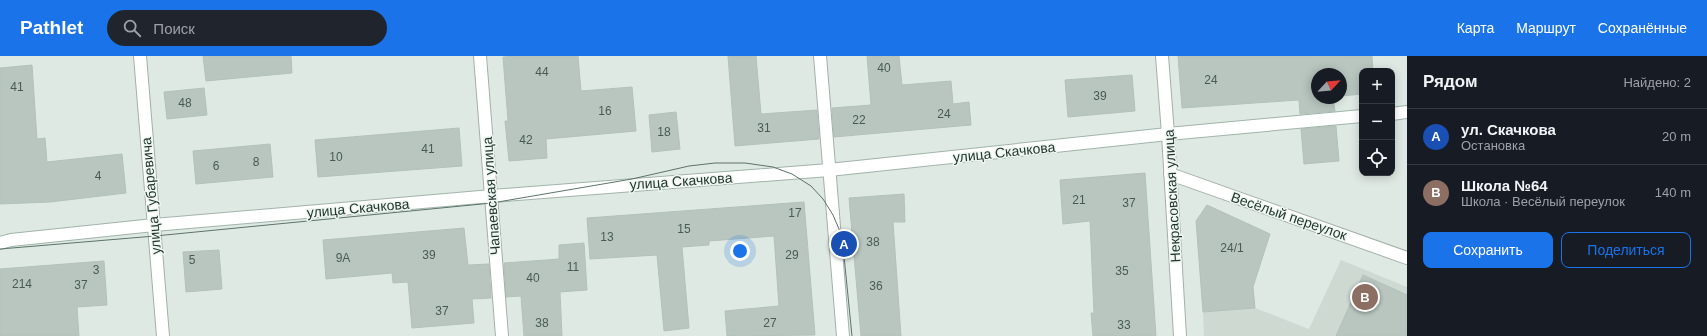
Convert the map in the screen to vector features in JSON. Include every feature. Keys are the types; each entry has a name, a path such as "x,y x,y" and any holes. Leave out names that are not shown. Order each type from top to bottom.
{"street":[{"name":"улица Губаревича","path":"140,56 163,336"},
{"name":"Чапаевская улица","path":"480,56 502,336"},
{"path":"820,56 843,336"},
{"name":"Некрасовская улица","path":"1162,56 1180,336"},
{"path":"1395,114 1407,112"},
{"name":"улица Скачкова","path":"0,243 11,240 154,226 492,196 829,170 1168,134 1359,116"},
{"name":"Весёлый переулок","path":"1170,174 1407,258"}],"shaded area":[{"path":"1341,260 1407,287 1407,336 1204,336 1203,312 1255,308 1309,329"}],"building":[{"path":"203,56 291,56 292,73 206,81"},
{"path":"578,56 581,91 632,87 636,131 546,139 547,158 509,161 505,121 508,121 503,57"},
{"path":"728,56 756,56 761,114 817,110 819,139 735,146"},
{"path":"867,56 899,56 902,85 951,81 953,104 969,102 971,125 834,137 832,108 871,105"},
{"path":"1178,56 1372,56 1373,68 1359,68 1359,94 1347,95 1347,68 1311,68 1311,104 1334,104 1335,111 1300,114 1299,100 1182,108"},
{"path":"32,65 37,139 45,138 47,162 122,154 126,193 50,202 0,204 0,68"},
{"path":"1132,75 1135,111 1068,117 1065,80"},
{"path":"204,88 207,115 167,119 164,92"},
{"path":"676,112 680,149 652,152 649,115"},
{"path":"1336,126 1339,161 1304,164 1301,129"},
{"path":"459,128 462,166 318,177 315,140"},
{"path":"270,144 273,177 196,184 193,151"},
{"path":"1145,173 1156,336 1093,336 1091,313 1094,313 1090,221 1063,224 1060,180"},
{"path":"904,194 905,222 893,222 901,336 861,336 849,198"},
{"path":"804,202 815,335 727,336 725,311 779,306 774,236 709,241 709,245 682,247 689,328 664,331 657,255 590,259 587,218"},
{"path":"1207,205 1270,234 1253,287 1255,308 1203,312 1196,221"},
{"path":"464,228 468,265 489,264 491,298 472,299 474,323 412,328 408,282 393,283 392,273 326,279 323,240"},
{"path":"584,243 587,290 560,292 562,336 524,336 521,296 506,297 504,263 559,259 559,245"},
{"path":"219,250 222,289 186,292 183,252"},
{"path":"104,261 107,305 77,307 79,336 0,336 0,269"},
{"path":"1363,275 1407,295 1407,336 1336,336"}],"tram line":[{"path":"0,249 155,236 492,203 632,179 689,166 715,163 745,163 773,167 792,174 811,186 823,199 833,215 842,236 852,336"}],"place":[{"name":"ул. Скачкова","path":"844,244"},
{"name":"Школа №64","path":"1365,297"}]}
